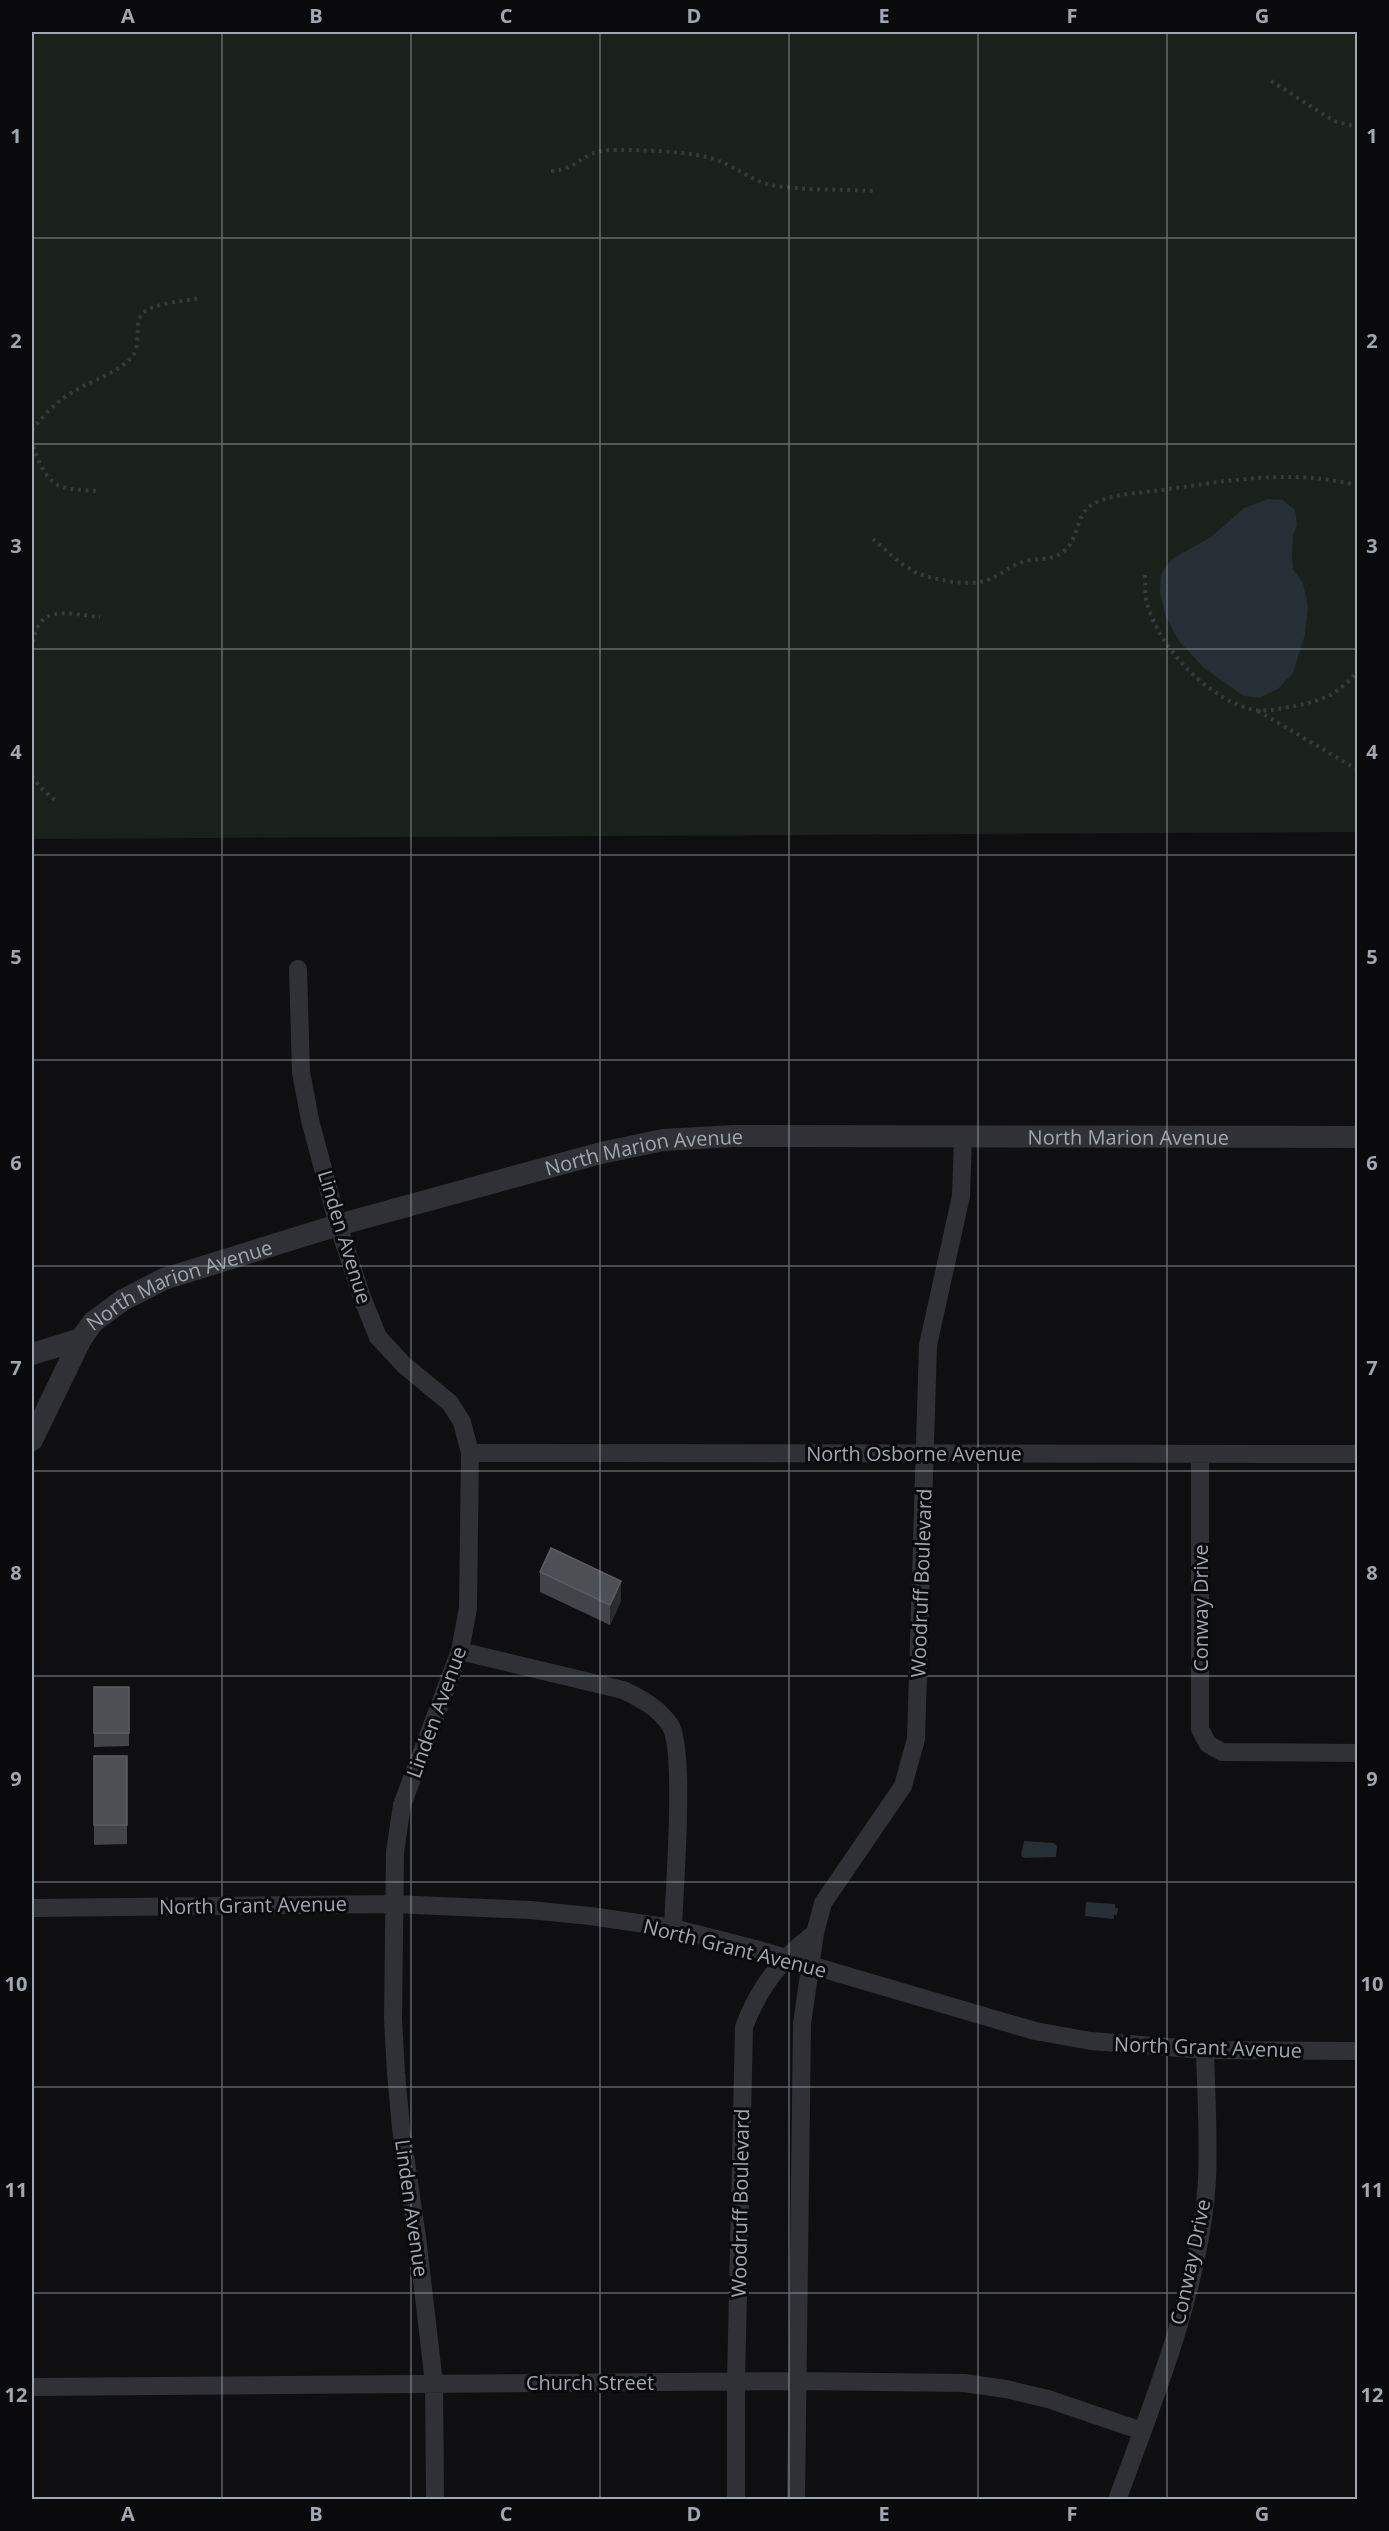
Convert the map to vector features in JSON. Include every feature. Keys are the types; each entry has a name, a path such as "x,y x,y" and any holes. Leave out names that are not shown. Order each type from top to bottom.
{"street":[{"name":"Linden Avenue","path":"298,969 301,1072 310,1120 338,1225 378,1337 404,1365 450,1403 462,1422 470,1453 468,1608 460,1651 402,1805 395,1852 393,1904 396,2073 434,2383 435,2499"},
{"name":"North Marion Avenue","path":"32,1440 81,1339 93,1322 123,1300 164,1279 338,1225 601,1153 663,1140 733,1136 1358,1137"},
{"name":"Woodruff Boulevard","path":"796,2499 801,2024 814,1933 823,1903 903,1786 916,1739 928,1345 961,1196 963,1138"},
{"path":"32,1354 81,1339"},
{"name":"North Osborne Avenue","path":"470,1453 1358,1454"},
{"name":"Conway Drive","path":"1200,1454 1200,1729 1208,1744 1222,1752 1358,1753"},
{"path":"460,1651 623,1690 647,1702 671,1726 678,1759 673,1928"},
{"name":"North Grant Avenue","path":"32,1908 393,1904 530,1910 673,1928 1035,2031 1090,2041 1205,2050 1358,2051"},
{"name":"Woodruff Boulevard","path":"736,2499 736,2381 744,2027 752,2005 764,1984 785,1958 814,1933"},
{"name":"Conway Drive","path":"1117,2499 1186,2299 1199,2241 1207,2179 1205,2050"},
{"name":"Church Street","path":"32,2387 736,2381 964,2383 996,2387 1048,2399 1142,2431"}],"path":[{"path":"1271,81 1334,121 1358,127"},
{"path":"551,171 575,166 590,153 606,150 643,152 694,155 721,162 770,185 876,190"},
{"path":"32,430 41,418 68,395 131,359 139,342 138,326 141,315 151,308 201,298"},
{"path":"32,439 33,449 52,481 60,487 97,491"},
{"path":"873,539 916,573 963,584 987,580 1009,567 1026,561 1047,559 1064,552 1075,533 1082,513 1094,503 1118,496 1255,479 1310,478 1358,486"},
{"path":"1145,575 1146,602 1155,625 1175,655 1198,680 1234,704 1257,710 1358,770"},
{"path":"32,717 34,630 47,616 63,614 100,617"},
{"path":"1257,710 1283,708 1318,701 1342,689 1358,670"},
{"path":"32,776 41,788 56,801"}],"shaded area":[{"path":"32,32 1357,32 1357,832 32,839"},
{"path":"1268,499 1283,500 1295,510 1297,525 1293,535 1293,569 1303,583 1308,606 1305,635 1293,673 1278,689 1259,698 1244,696 1204,668 1179,641 1165,615 1160,592 1161,574 1172,559 1211,537 1244,508"},
{"path":"1024,1841 1054,1843 1057,1846 1056,1857 1024,1858 1021,1855"},
{"path":"1086,1902 1115,1904 1115,1908 1118,1908 1117,1915 1114,1915 1114,1919 1085,1916"}],"building":[{"path":"551,1548 621,1581 610,1605 540,1572"},
{"path":"94,1687 129,1687 129,1733 94,1733"},
{"path":"94,1756 127,1756 127,1825 94,1825"}]}
